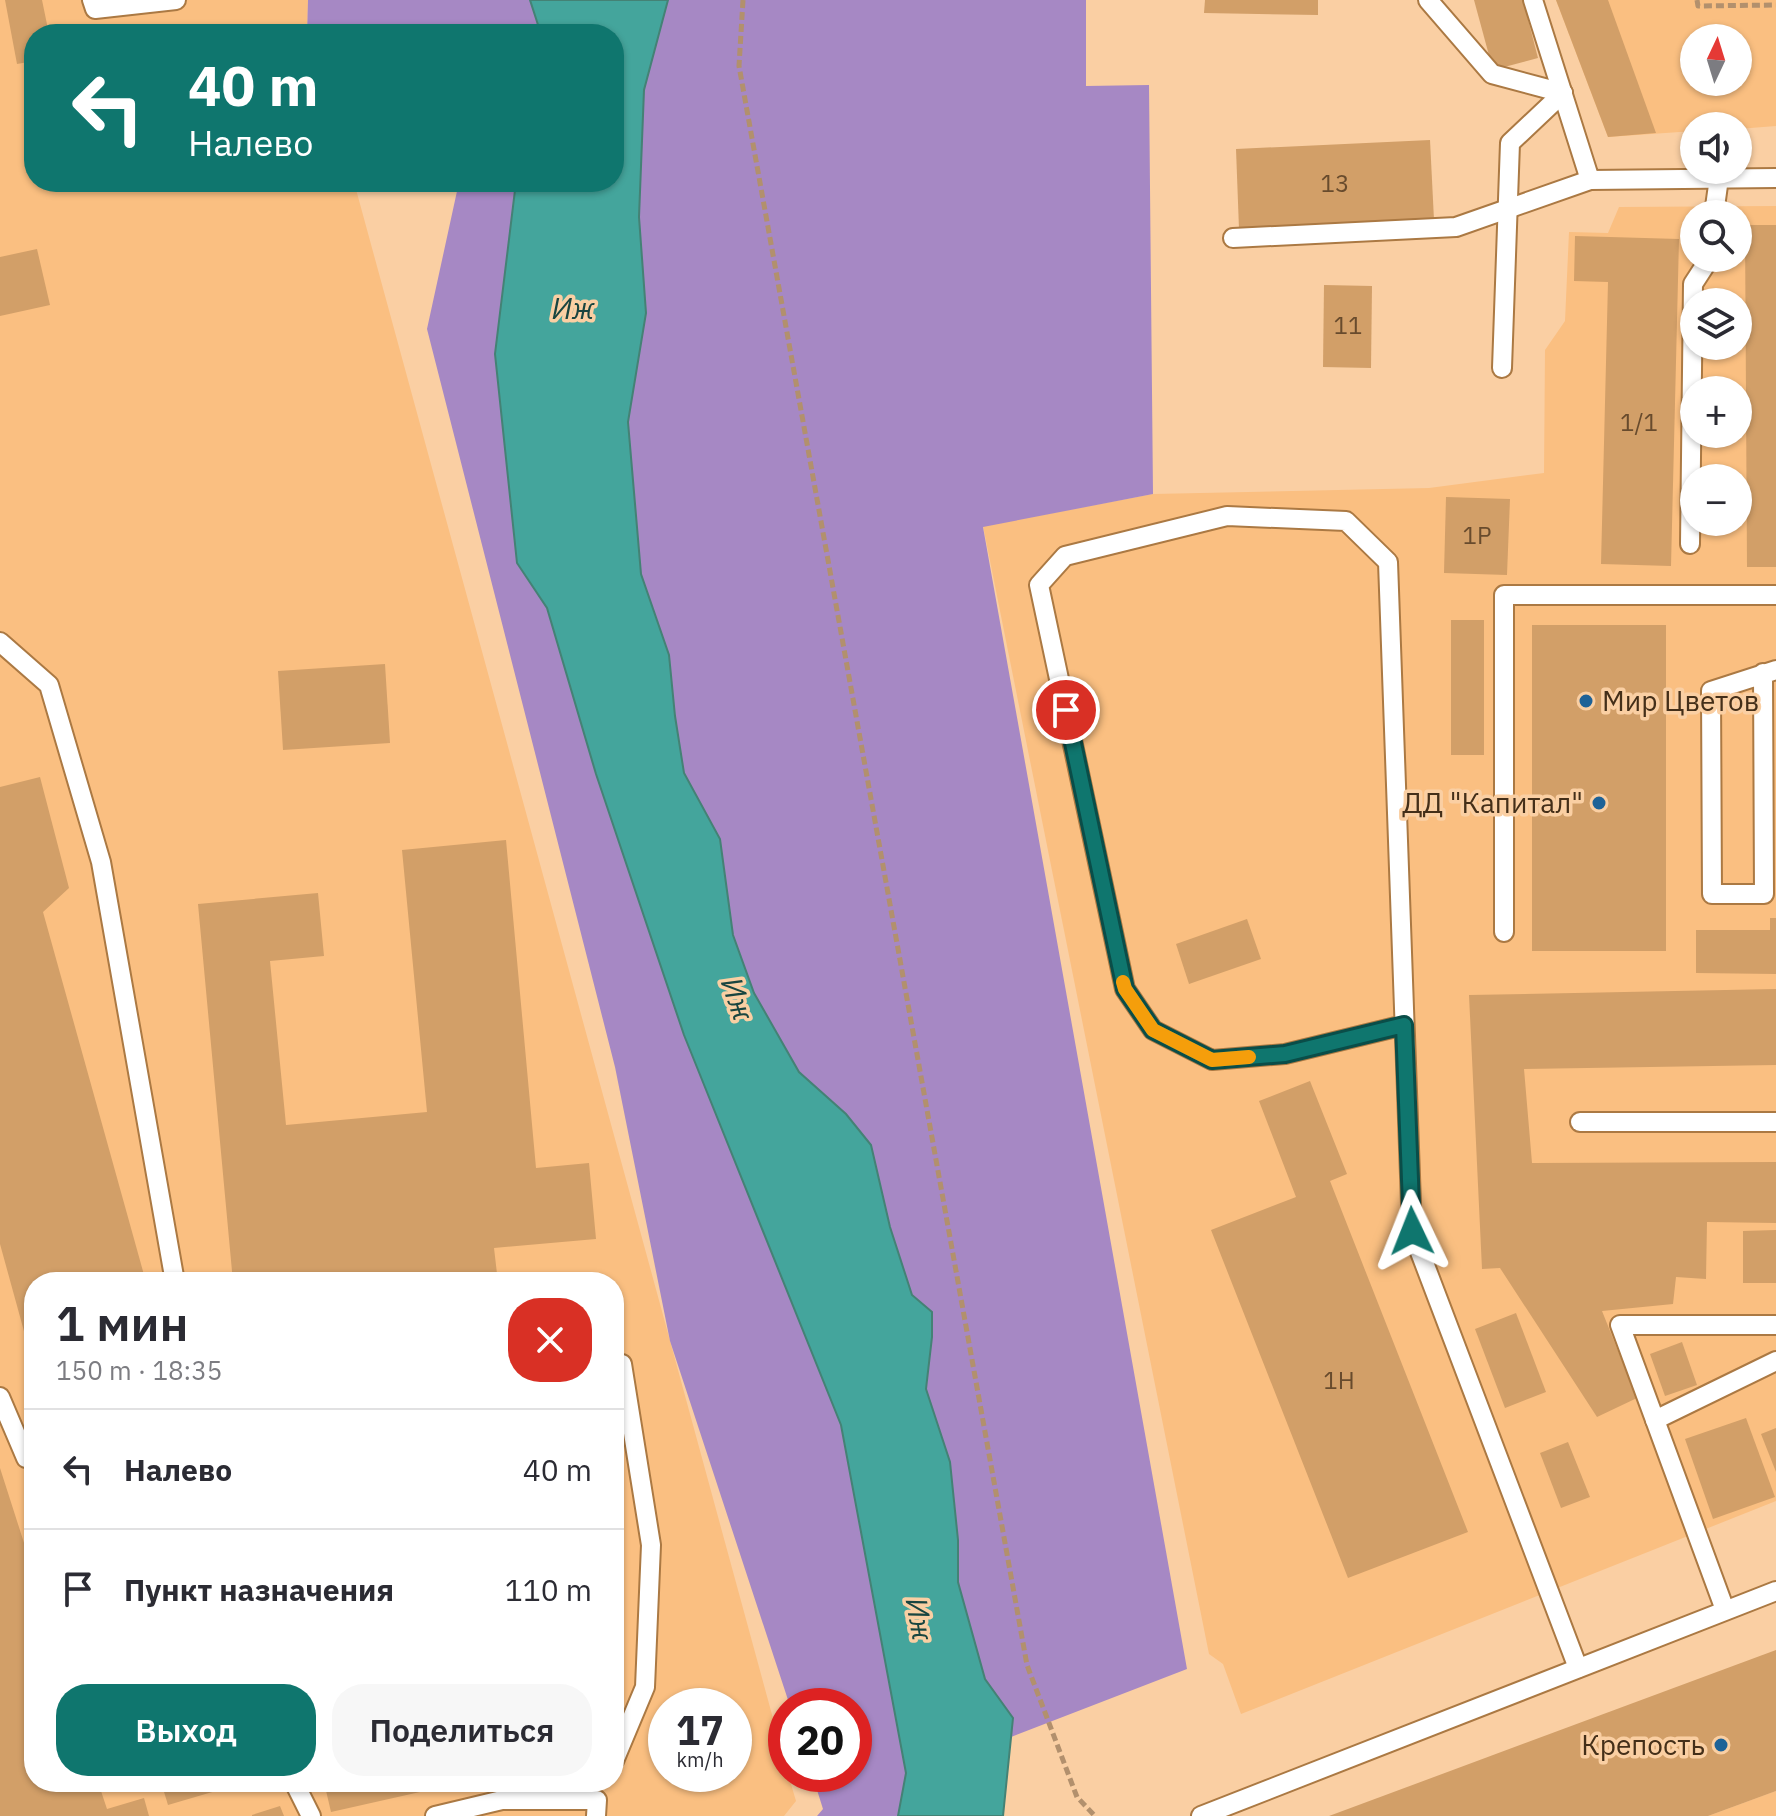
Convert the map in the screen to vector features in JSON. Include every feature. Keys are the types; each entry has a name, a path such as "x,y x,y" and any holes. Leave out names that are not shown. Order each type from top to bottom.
{"lane":[{"path":"92,0 95,9 176,0"},
{"path":"1428,0 1492,74 1563,93"},
{"path":"1533,0 1590,180"},
{"path":"1502,368 1510,143 1563,93"},
{"path":"1752,178 1776,178"},
{"path":"1233,238 1456,227 1590,180 1680,179"},
{"path":"1690,544 1693,284 1701,272"},
{"path":"1404,1025 1285,1054 1212,1060 1153,1030 1125,989 1039,585 1065,556 1227,516 1346,521 1388,562 1412,1231 1578,1668"},
{"path":"1504,932 1504,595 1776,595"},
{"path":"0,642 49,685 101,862 173,1272"},
{"path":"1770,671 1764,894 1712,894 1711,691 1770,671"},
{"path":"1580,1122 1776,1122"},
{"path":"1725,1610 1620,1325 1776,1325"},
{"path":"1655,1420 1776,1361"},
{"path":"624,1376 651,1545 645,1687 624,1737"},
{"path":"0,1397 24,1453"},
{"path":"1213,1814 1776,1591"},
{"path":"299,1792 311,1816"},
{"path":"435,1816 502,1800 596,1808"}],"path":[{"path":"743,0 739,66 1027,1665 1077,1797 1095,1816"},
{"path":"1697,0 1698,6 1776,5"}],"shaded area":[{"path":"0,0 308,0 307,24 24,24 24,192 357,192 768,1700 768,1792 793,1792 796,1801 784,1816 0,1816"},
{"path":"308,0 530,0 539,24 307,24"},
{"path":"668,0 1086,0 1086,86 1149,85 1153,494 983,527 1187,1669 1011,1737 1013,1718 985,1679 958,1582 958,1540 950,1462 926,1389 932,1312 912,1295 890,1227 871,1145 846,1114 799,1072 754,993 733,935 720,839 684,774 669,655 641,574 628,422 646,313 639,217 644,90"},
{"path":"1556,0 1776,0 1776,126 1752,128 1752,112 1680,112 1680,132 1608,137"},
{"path":"457,192 515,192 495,354 517,563 547,608 596,774 684,1035 841,1425 906,1773 898,1816 817,1816 823,1809 818,1792 872,1792 872,1688 784,1688 670,1341 615,1067 427,329"},
{"path":"1752,206 1776,206 1776,1501 1241,1714 1223,1664 1209,1654 983,526 1153,494 1429,488 1544,473 1545,350 1565,321 1569,232 1608,233 1619,207 1680,207 1680,272 1752,272"},
{"path":"1776,1791 1776,1816 1708,1816"}],"water":[{"name":"Иж","path":"530,0 668,0 644,90 639,217 646,313 628,422 641,574 669,655 684,773 720,839 733,935 754,993 799,1072 846,1114 871,1145 890,1227 912,1295 932,1312 926,1389 950,1462 958,1540 958,1582 985,1679 1013,1718 1003,1816 898,1816 906,1773 841,1425 684,1035 596,774 547,608 517,563 495,354 515,192 624,192 624,24 538,24"}],"building":[{"path":"5,0 42,0 47,24 24,24 24,63 17,64"},
{"path":"1205,0 1318,0 1318,15 1204,13"},
{"path":"1474,0 1523,0 1538,58 1493,70"},
{"path":"1556,0 1608,0 1656,133 1608,137"},
{"path":"1430,140 1434,220 1239,229 1236,149"},
{"path":"1752,225 1776,225 1776,567 1747,567 1747,536 1752,536 1752,464 1746,464 1746,448 1752,448 1752,376 1746,376 1746,360 1752,360 1752,288 1745,288 1745,272 1752,272"},
{"path":"1575,236 1679,239 1671,566 1601,564 1608,282 1574,281"},
{"path":"37,249 50,305 0,316 0,257"},
{"path":"1324,285 1372,286 1371,368 1323,367"},
{"path":"1446,497 1510,499 1507,575 1444,573"},
{"path":"1451,620 1484,620 1484,755 1451,755"},
{"name":"ДД \"Капитал\"","path":"1532,625 1666,625 1666,951 1532,951"},
{"path":"385,664 390,743 283,750 278,671"},
{"path":"40,777 69,888 43,912 143,1272 24,1272 24,1331 0,1244 0,787"},
{"path":"506,840 536,1168 589,1163 596,1239 494,1248 497,1272 232,1272 198,904 318,893 324,956 270,961 286,1125 427,1112 402,850"},
{"path":"1770,918 1776,918 1776,974 1696,973 1696,930 1770,930"},
{"path":"1247,919 1261,959 1189,984 1176,944"},
{"path":"1776,989 1776,1065 1524,1069 1532,1163 1776,1162 1776,1223 1707,1222 1706,1279 1676,1277 1673,1304 1602,1311 1637,1398 1597,1417 1500,1268 1482,1269 1469,995"},
{"path":"1310,1081 1347,1174 1330,1181 1468,1532 1348,1578 1211,1230 1296,1197 1259,1101"},
{"path":"1776,1230 1776,1283 1743,1283 1743,1231"},
{"path":"1516,1313 1546,1392 1505,1408 1475,1329"},
{"path":"1682,1342 1697,1385 1665,1396 1650,1354"},
{"path":"1746,1418 1775,1497 1713,1519 1685,1439"},
{"path":"1776,1428 1776,1472 1761,1434"},
{"path":"1568,1442 1590,1497 1561,1508 1540,1453"},
{"path":"0,1468 24,1543 24,1792 101,1792 107,1809 144,1798 149,1816 0,1816"},
{"path":"1776,1650 1776,1791 1708,1816 1329,1816"},
{"path":"164,1792 212,1792 168,1805"},
{"path":"326,1792 420,1792 331,1812"},
{"path":"280,1806 284,1816 252,1816 252,1815"}],"slow traffic":[{"path":"1123,982 1153,1030 1212,1060 1249,1057"}],"place":[{"name":"Мир Цветов","path":"1586,701"},
{"name":"ДД \"Капитал\"","path":"1599,803"},
{"name":"Крепость","path":"1721,1745"}],"route":[{"path":"1066,710 1125,989 1153,1030 1212,1060 1285,1054 1404,1025 1412,1231"}]}
